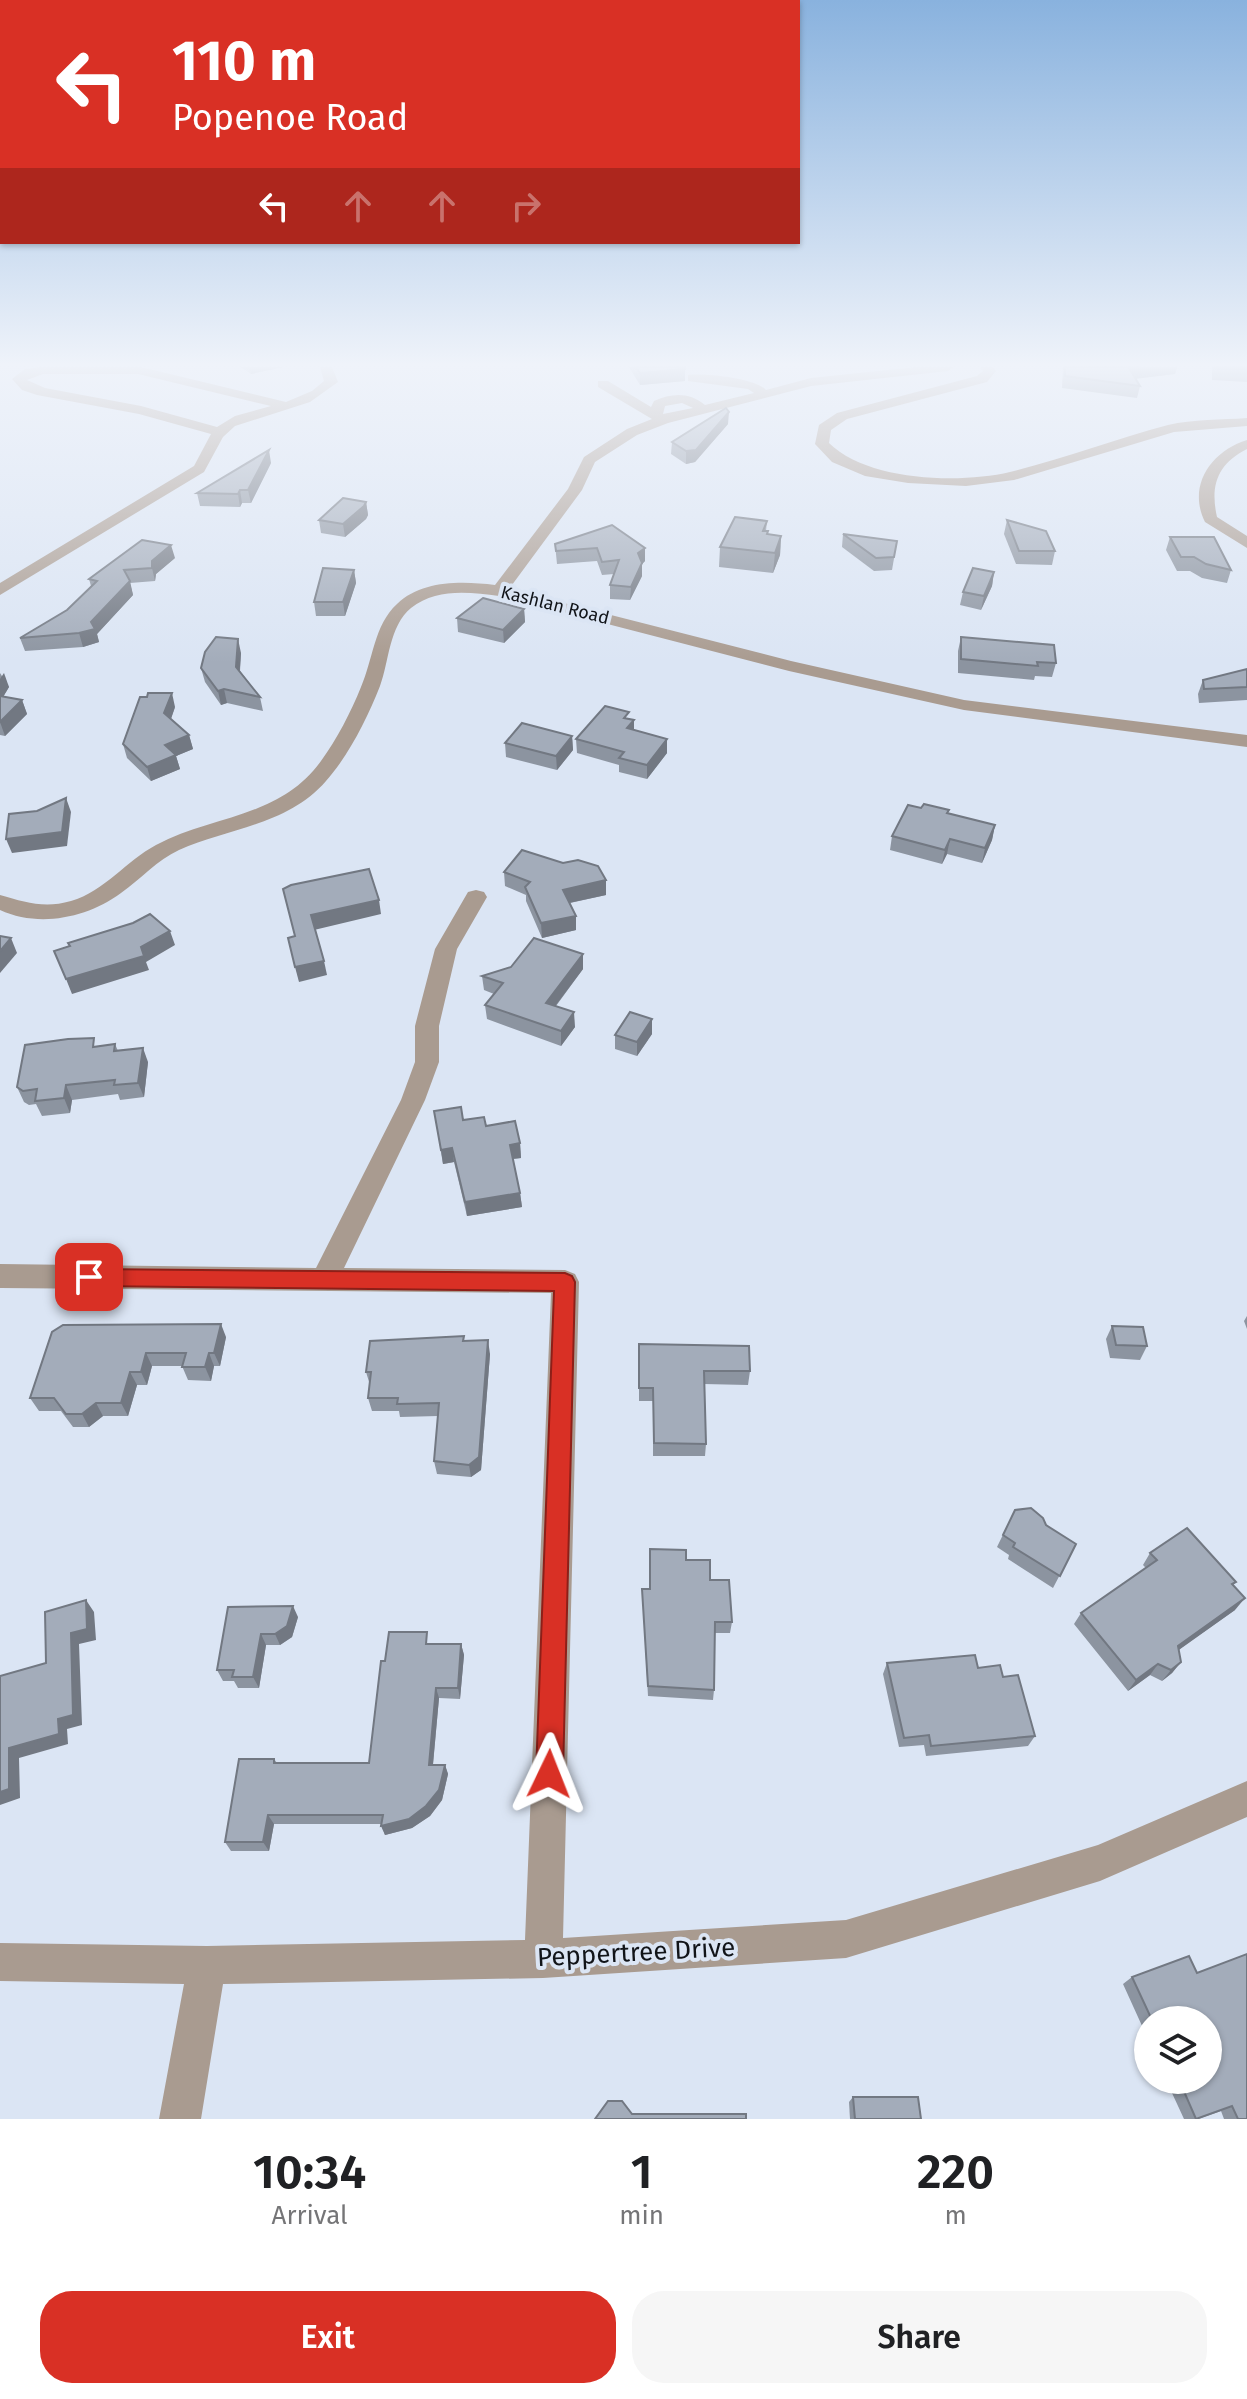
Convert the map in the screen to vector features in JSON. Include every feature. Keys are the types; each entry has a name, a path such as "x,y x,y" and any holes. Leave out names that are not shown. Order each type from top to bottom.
{"street":[{"path":"0,590 202,466"},
{"path":"499,591 575,490 586,466"},
{"path":"853,466 870,473 908,479 966,482 1009,477 1046,466"},
{"path":"1215,466 1207,478 1210,519 1247,543"},
{"name":"Kashlan Road","path":"0,902 38,913 82,905 114,889 145,861 171,846 252,821 285,805 308,787 336,753 371,686 394,620 402,607 420,596 444,589 477,587 499,591 961,704 1047,718 1167,728 1247,741"},
{"path":"324,1280 413,1100 427,1062 427,1026 446,949 476,897"},
{"path":"0,1276 565,1282 543,1959"},
{"name":"Peppertree Drive","path":"0,1962 207,1965 543,1959 846,1939 1100,1863 1247,1799"},
{"path":"180,2119 207,1965"}],"building":[{"path":"242,466 261,466 248,490 240,490 238,494 197,493"},
{"path":"343,498 366,502 343,524 319,520"},
{"path":"735,517 767,521 763,531 781,536 775,553 720,547"},
{"path":"1007,520 1046,531 1055,551 1019,551"},
{"path":"612,525 645,548 638,553 642,563 631,587 610,585 619,560 602,562 597,548 556,551 555,544"},
{"path":"843,534 897,541 894,557 876,558"},
{"path":"1170,537 1214,537 1231,570 1206,564 1194,557 1181,557"},
{"path":"142,540 171,545 152,561 152,568 124,570 130,581 91,622 95,629 20,638 67,610 97,581 89,579"},
{"path":"323,568 354,570 343,602 314,602"},
{"path":"973,568 994,572 984,596 963,592"},
{"path":"483,598 524,609 503,630 457,618"},
{"path":"216,637 238,639 236,667 260,697 224,689 218,691 201,668 205,652"},
{"path":"961,637 1054,645 1056,663 1037,662 1038,666 961,659"},
{"path":"1247,669 1247,687 1204,689 1203,680"},
{"path":"148,693 172,693 164,713 189,735 165,745 176,755 147,767 123,744 140,697 147,697"},
{"path":"0,696 22,700 0,722"},
{"path":"605,706 629,712 624,718 634,720 627,728 667,739 647,765 619,758 624,752 576,739"},
{"path":"522,723 572,736 556,756 505,743"},
{"path":"66,798 62,832 6,839 9,814 37,811"},
{"path":"924,804 995,825 985,848 950,839 945,850 892,836 908,805 921,808"},
{"path":"522,850 563,863 578,860 598,866 606,880 563,890 576,916 541,923 525,887 530,882 504,872"},
{"path":"369,869 379,900 311,915 324,961 295,967 288,938 295,936 283,889"},
{"path":"150,914 170,931 141,947 144,956 66,979 54,951 70,946 68,943 133,923"},
{"path":"0,936 11,938 0,951"},
{"path":"534,938 583,954 546,1003 574,1012 561,1031 485,1005 503,983 482,976 511,967"},
{"path":"630,1012 652,1019 637,1042 615,1035"},
{"path":"94,1038 93,1047 115,1044 114,1051 143,1048 138,1083 114,1085 115,1080 66,1085 64,1098 35,1101 37,1089 23,1091 17,1087 25,1045"},
{"path":"461,1107 463,1120 484,1117 486,1126 515,1121 520,1143 510,1145 520,1193 465,1202 452,1148 441,1150 434,1111"},
{"path":"221,1324 214,1353 209,1353 205,1367 182,1367 186,1353 146,1353 141,1372 130,1372 121,1403 96,1403 82,1414 66,1414 54,1398 30,1398 52,1332 63,1325"},
{"path":"1112,1326 1143,1327 1147,1346 1116,1345"},
{"path":"464,1336 463,1341 488,1340 479,1457 469,1465 434,1461 439,1403 397,1404 398,1398 368,1398 371,1372 366,1372 370,1341"},
{"path":"639,1344 749,1346 750,1371 704,1371 706,1444 654,1443 653,1388 639,1388"},
{"path":"1031,1508 1046,1525 1076,1544 1060,1576 1013,1547 1015,1543 1003,1535 1015,1510"},
{"path":"1187,1528 1236,1582 1232,1584 1245,1598 1178,1646 1181,1662 1171,1670 1158,1664 1136,1680 1081,1613 1157,1560 1150,1553"},
{"path":"650,1549 686,1550 686,1560 710,1560 710,1580 729,1580 732,1622 715,1622 714,1690 648,1686 642,1589 650,1589"},
{"path":"86,1600 87,1629 71,1633 73,1715 58,1719 59,1734 9,1748 9,1789 0,1792 0,1676 46,1663 45,1612"},
{"path":"293,1606 287,1626 275,1634 261,1634 253,1677 232,1677 234,1670 217,1670 228,1607"},
{"path":"389,1632 427,1632 426,1644 461,1644 458,1688 436,1688 429,1765 445,1765 439,1790 426,1806 409,1819 381,1826 383,1815 268,1815 263,1842 225,1842 239,1759 274,1759 274,1763 369,1763 381,1661 385,1661"},
{"path":"975,1655 978,1668 1000,1665 1003,1677 1018,1675 1035,1736 931,1746 929,1735 904,1738 887,1663"},
{"path":"1247,1954 1247,2119 1238,2119 1232,2106 1196,2119 1185,2094 1222,2094 1222,2006 1145,2006 1132,1977 1189,1956 1197,1973"},
{"path":"853,2097 918,2097 921,2119 855,2119"},
{"path":"608,2101 622,2101 632,2114 746,2114 746,2119 595,2119"}],"route":[{"path":"89,1277 565,1282 549,1774"}]}
